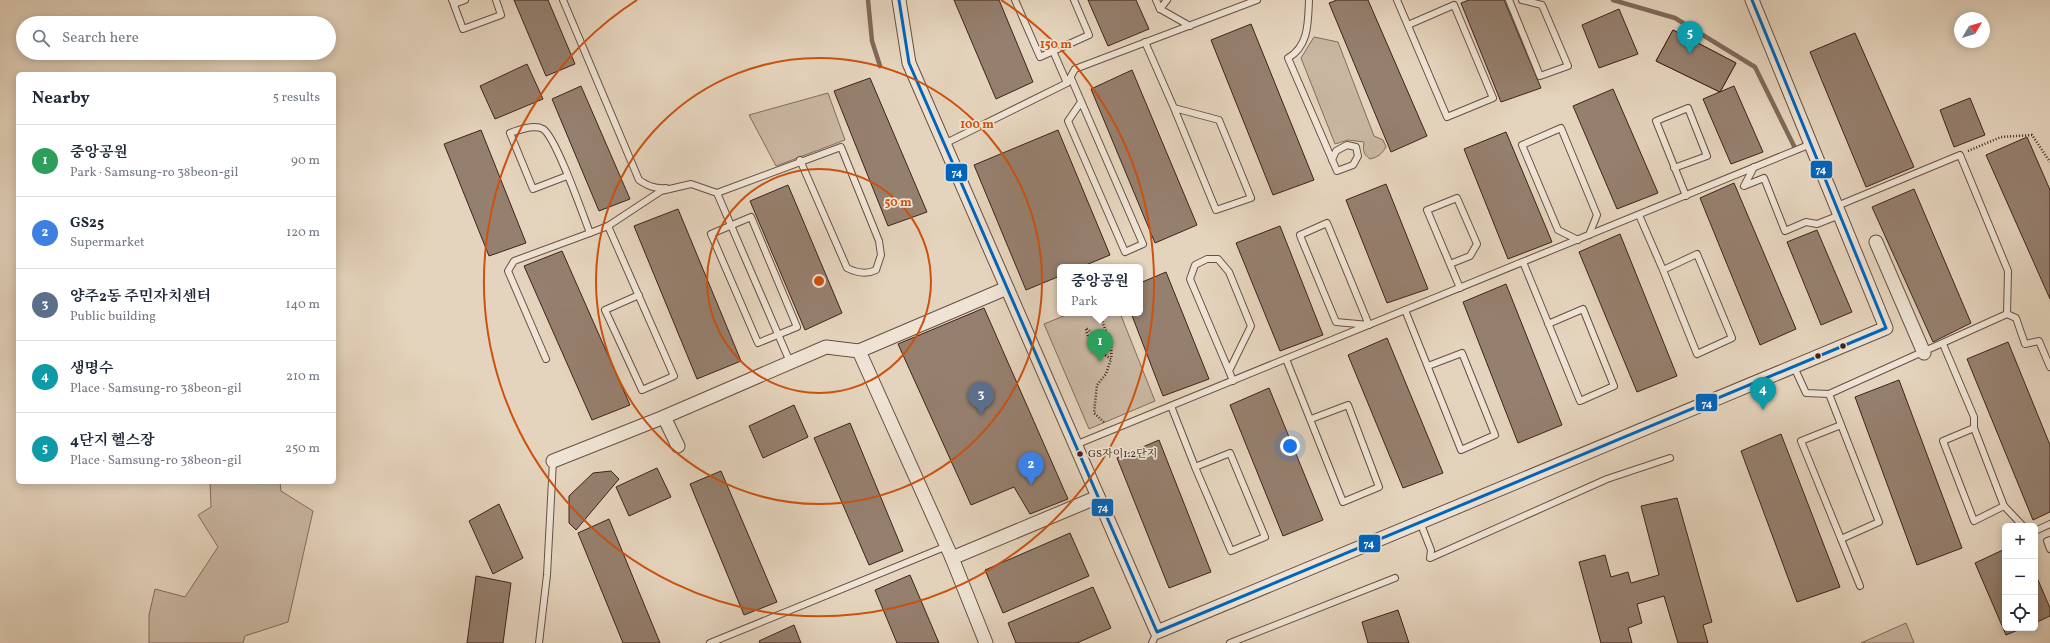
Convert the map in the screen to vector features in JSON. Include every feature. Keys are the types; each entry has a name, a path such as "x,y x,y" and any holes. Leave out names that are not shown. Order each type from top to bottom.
{"street":[{"path":"899,0 909,62 1098,497 1154,638 1420,522 1886,328 1752,0"},
{"path":"1876,242 1924,353"},
{"path":"553,460 664,416 826,347 859,351 1007,288"},
{"path":"859,351 950,552 986,643"},
{"path":"664,416 678,446"},
{"path":"950,552 1098,497"}],"lane":[{"path":"465,0 454,4 453,2 463,29 501,15 496,0"},
{"path":"563,0 639,180 648,186 658,188 691,184 717,193 800,160 840,146 879,241 881,255 876,270 870,274 857,272 847,268 800,160"},
{"path":"1015,0 1040,58 1089,35 1074,0"},
{"path":"1156,0 1160,9 1190,26"},
{"path":"1160,9 1167,0"},
{"path":"944,144 1069,81 1075,69 1257,0"},
{"path":"1309,0 1306,34 1298,52 1288,58 1332,160 1337,171 1353,165 1358,156 1356,147 1347,145 1336,151 1332,160"},
{"path":"1397,0 1447,117 1493,98 1454,5 1408,25"},
{"path":"1509,0 1540,76 1568,66 1542,5 1522,0"},
{"path":"1145,42 1216,210 1251,198 1219,120 1174,108"},
{"path":"1053,51 1081,102 1143,244 1125,252 1068,121 1081,102"},
{"path":"1674,168 1706,156 1688,108 1656,121 1674,168 1686,196"},
{"path":"567,176 533,190 510,133 527,128 542,129 550,136 567,176 590,234"},
{"path":"1578,240 1558,230 1522,145 1561,128 1597,215 1589,235"},
{"path":"1075,445 1811,144"},
{"path":"1754,167 1744,186 1764,178 1785,231 1806,222 1817,224 1838,210 1960,155 2008,271 2007,314"},
{"path":"546,358 508,271 514,261 590,234 608,226 660,191 677,186"},
{"path":"717,193 790,362"},
{"path":"1450,264 1470,256 1477,244 1457,198 1427,210 1460,288"},
{"path":"1639,215 1697,354 1732,338 1697,254 1663,270"},
{"path":"751,217 797,326 758,343 711,234 731,225 751,217"},
{"path":"1327,223 1370,325 1336,322 1300,235 1327,223"},
{"path":"608,226 639,295 674,376 642,390 605,310 639,295"},
{"path":"1229,371 1251,326 1229,272 1218,260 1207,259 1195,265 1190,279 1233,381"},
{"path":"1523,262 1548,324 1580,401 1614,386 1583,309 1548,324"},
{"path":"1405,310 1461,450 1495,435 1462,353 1428,366"},
{"path":"1794,367 1806,393 1829,394 1924,353 2007,314 2016,318 2025,344 2039,341 2050,367"},
{"path":"1943,344 1974,418 1974,428 2004,506 2020,523"},
{"path":"1286,359 1343,502 1379,487 1348,405 1311,419"},
{"path":"1829,394 1879,522 1841,539"},
{"path":"1171,406 1195,467 1231,551 1265,537 1230,453 1195,467"},
{"path":"1841,425 1801,441 1860,586"},
{"path":"1974,428 1943,441 1948,456 1974,521 2004,506"},
{"path":"1420,522 1431,550 1430,558 1607,479 1670,458"},
{"path":"539,643 547,575 553,460"},
{"path":"2038,530 2050,524"},
{"path":"2050,540 2047,541 2050,549"},
{"path":"710,643 950,552"},
{"path":"1230,643 1395,578"}],"path":[{"path":"1960,155 2002,137 2032,135 2050,162"},
{"path":"1102,316 1102,321 1110,340 1112,350 1111,359 1106,374 1097,385 1094,414 1107,424"},
{"path":"1092,333 1086,328 1086,336 1101,353 1111,359"}],"shaded area":[{"path":"1314,37 1338,42 1374,136 1383,140 1386,147 1378,156 1370,159 1365,154 1364,142 1348,140 1335,144 1301,58"},
{"path":"828,93 845,140 776,166 749,115"},
{"path":"1064,316 1121,316 1155,401 1089,429 1044,324"},
{"path":"210,484 280,484 281,491 313,511 288,622 245,636 243,643 149,643 149,615 155,589 185,597 218,547 198,515 211,507"},
{"path":"1906,623 1914,643 1861,643"}],"building":[{"path":"514,0 548,0 575,64 546,76"},
{"path":"954,0 999,0 1033,82 996,99"},
{"path":"1088,0 1136,0 1149,29 1108,46"},
{"path":"1337,0 1368,0 1427,136 1391,152 1329,3"},
{"path":"1469,0 1504,0 1541,88 1501,102 1461,3"},
{"path":"1619,9 1638,54 1599,68 1582,25"},
{"path":"1251,24 1314,180 1273,195 1211,40"},
{"path":"1673,30 1736,63 1720,92 1656,61"},
{"path":"1673,30 1736,63 1720,92 1656,61"},
{"path":"1855,33 1914,167 1866,187 1810,52"},
{"path":"527,64 543,99 495,119 480,86"},
{"path":"1132,70 1197,225 1155,243 1091,89"},
{"path":"870,78 927,212 888,226 834,91"},
{"path":"581,86 630,199 599,211 552,99"},
{"path":"1734,86 1763,152 1731,164 1703,99"},
{"path":"1613,89 1658,193 1617,209 1573,106"},
{"path":"1970,98 1985,135 1954,147 1940,110"},
{"path":"481,130 526,243 489,256 444,144"},
{"path":"1058,130 1110,255 1088,264 1057,264 1057,277 1026,290 974,165"},
{"path":"1506,132 1552,242 1508,259 1464,149"},
{"path":"2027,137 2050,190 2050,299 1986,155"},
{"path":"1734,183 1796,329 1760,345 1700,198"},
{"path":"1386,184 1428,289 1387,303 1346,200"},
{"path":"788,185 842,313 805,330 750,201"},
{"path":"1914,189 1971,323 1933,342 1872,207"},
{"path":"678,209 741,361 697,379 634,226"},
{"path":"1280,226 1323,335 1280,351 1236,243"},
{"path":"1817,230 1852,312 1821,325 1787,242"},
{"path":"1620,234 1677,376 1637,392 1579,252"},
{"path":"562,251 630,405 592,420 524,266"},
{"path":"1166,272 1209,379 1163,396 1132,316 1143,316 1143,282"},
{"path":"1506,284 1562,425 1518,443 1463,302"},
{"path":"984,308 1068,499 1030,514 1014,487 971,505 898,344"},
{"path":"1387,338 1443,473 1403,488 1348,355"},
{"path":"2008,342 2050,445 2050,512 2033,520 1967,359"},
{"path":"1899,380 1962,548 1917,565 1855,397"},
{"path":"1269,388 1323,520 1283,536 1230,405"},
{"path":"794,405 808,437 763,458 749,426"},
{"path":"850,423 903,551 869,565 814,438"},
{"path":"1781,434 1840,587 1797,602 1741,451"},
{"path":"1159,440 1211,572 1169,588 1117,458"},
{"path":"657,468 671,497 629,516 616,487"},
{"path":"611,471 619,479 576,530 569,523 569,496 593,473"},
{"path":"721,471 777,602 744,615 690,484"},
{"path":"1677,498 1712,622 1703,625 1708,643 1678,643 1664,596 1637,604 1642,623 1628,628 1632,643 1601,643 1579,562 1605,555 1611,577 1628,572 1631,583 1659,575 1641,506"},
{"path":"499,504 523,558 493,574 469,521"},
{"path":"609,519 660,643 623,643 578,533"},
{"path":"1070,533 1089,576 1003,613 985,570"},
{"path":"2002,550 2002,626 1975,563"},
{"path":"910,575 939,643 897,643 875,590"},
{"path":"476,576 511,583 503,643 467,643"},
{"path":"2038,580 2050,608 2050,616 2038,622"},
{"path":"1093,587 1111,628 1077,643 1016,643 1008,623"},
{"path":"1398,610 1409,643 1368,643 1362,622"},
{"path":"794,625 801,643 760,643 759,641"},
{"path":"2004,631 2016,631 2006,635"}],"waterway":[{"path":"868,0 872,41 880,66"},
{"path":"1613,0 1675,18 1755,67 1795,148"}],"transit line":[{"name":"74","path":"899,0 909,63 1157,632 1886,328 1752,0"}],"place":[{"name":"4단지 헬스장","path":"1690,54"},
{"name":"중앙공원","path":"1100,362"},
{"name":"생명수","path":"1763,410"},
{"name":"양주2동 주민자치센터","path":"981,415"},
{"name":"GS자이1.2단지","path":"1080,454"},
{"name":"GS25","path":"1031,485"}]}
